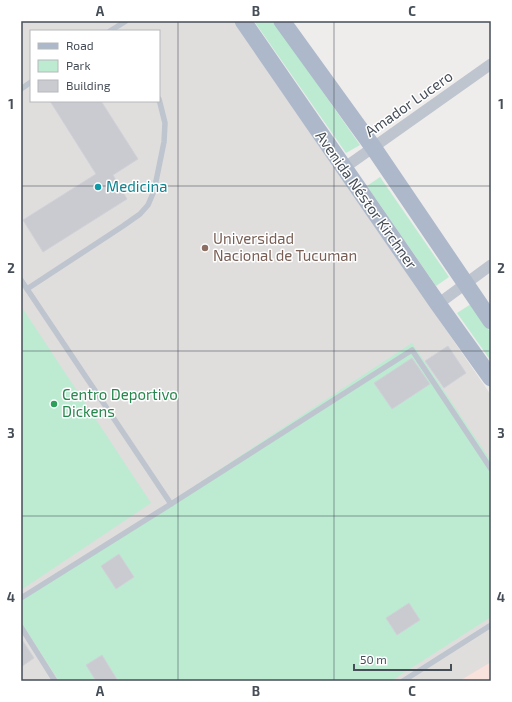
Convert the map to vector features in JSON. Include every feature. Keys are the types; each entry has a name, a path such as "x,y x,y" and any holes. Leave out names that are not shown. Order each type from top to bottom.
{"main road":[{"name":"Avenida Néstor Kirchner","path":"243,21 438,304 491,378"},
{"path":"282,21 373,148 491,321"}],"street":[{"name":"Amador Lucero","path":"344,168 491,64"},
{"path":"438,304 491,265"}],"lane":[{"path":"118,29 126,21"},
{"path":"21,89 30,83"},
{"path":"28,289 123,226 140,214 148,205 154,191 164,142 165,123 160,102"},
{"path":"21,280 171,504"},
{"path":"21,598 412,350 491,469"},
{"path":"403,681 491,625"},
{"path":"21,628 55,681"}],"shaded area":[{"name":"Universidad Nacional de Tucuman","path":"21,21 233,21 491,395 491,681 21,681"},
{"path":"491,662 491,681 461,681 461,680"}],"green space":[{"path":"254,21 273,21 360,145 346,153"},
{"path":"380,177 449,277 436,286 367,186"},
{"path":"471,304 491,333 491,361 457,313"},
{"name":"Centro Deportivo Dickens","path":"21,306 151,503 21,590"},
{"path":"412,343 491,461 491,617 391,681 59,681 21,622 21,600"}],"building":[{"name":"Medicina","path":"51,102 102,102 138,159 113,175 127,199 43,252 23,220 96,174"},
{"path":"448,346 466,373 444,388 425,361"},
{"path":"412,358 430,384 392,409 374,383"},
{"path":"119,554 134,577 116,589 101,566"},
{"path":"409,603 420,620 397,635 386,618"},
{"path":"21,638 34,658 21,667"},
{"path":"102,655 118,681 96,681 86,665"}],"place":[{"name":"Medicina","path":"98,187"},
{"name":"Universidad Nacional de Tucuman","path":"205,248"},
{"name":"Centro Deportivo Dickens","path":"54,404"}]}
